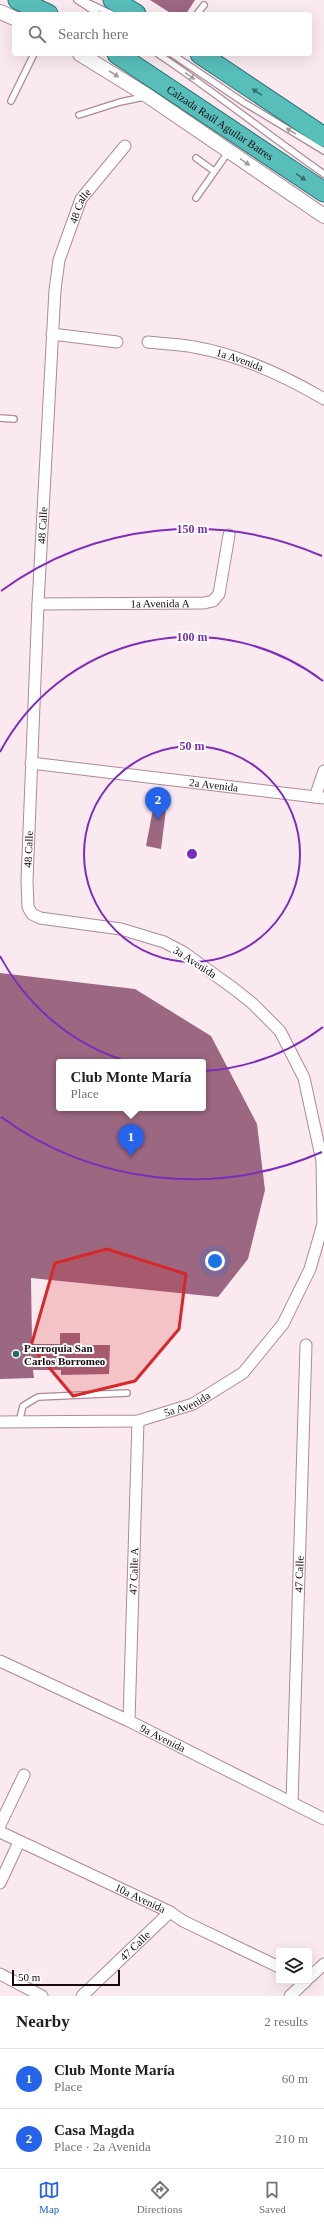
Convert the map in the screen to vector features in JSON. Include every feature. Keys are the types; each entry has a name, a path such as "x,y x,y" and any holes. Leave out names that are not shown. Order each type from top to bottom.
{"highway":[{"path":"18,0 44,12"},
{"path":"113,0 133,12"},
{"name":"Calzada Raúl Aguilar Batres","path":"120,56 324,192"},
{"path":"203,56 324,137"}],"street":[{"path":"0,12 12,17"},
{"path":"83,56 148,96 324,216"},
{"name":"48 Calle","path":"40,918 32,914 28,906 27,881 38,604 55,290 59,260 81,199 125,146"},
{"path":"52,334 117,342"},
{"name":"1a Avenida","path":"148,342 196,347 238,359 303,386 324,399"},
{"name":"1a Avenida A","path":"38,604 204,603 213,601 219,594 228,535"},
{"name":"2a Avenida","path":"31,764 319,798"},
{"path":"319,798 324,771"},
{"name":"3a Avenida","path":"40,918 135,932 164,942 183,952 248,999 280,1031 304,1078 322,1161 324,1224"},
{"name":"5a Avenida","path":"0,1422 138,1421 193,1404 243,1373 284,1324 310,1269 324,1224"},
{"name":"47 Calle","path":"292,1803 306,1345"},
{"name":"47 Calle A","path":"129,1721 138,1421"},
{"name":"9a Avenida","path":"0,1661 129,1721 324,1819"},
{"path":"0,1825 24,1775"},
{"name":"10a Avenida","path":"0,1832 170,1912 183,1921 276,1966"},
{"path":"0,1883 19,1842"},
{"name":"47 Calle","path":"82,1996 170,1912"},
{"path":"312,1975 324,1964"},
{"path":"0,1974 42,1996"},
{"path":"290,1996 303,1984"}],"lane":[{"path":"77,0 95,12"},
{"path":"82,0 108,12"},
{"path":"199,12 204,5"},
{"path":"11,101 33,56"},
{"path":"161,56 236,108 266,135 324,174"},
{"path":"175,56 243,102 324,151"},
{"path":"79,115 120,102 148,96"},
{"path":"196,198 229,151"},
{"path":"196,158 214,171"},
{"path":"0,418 14,419"},
{"path":"19,1422 23,1406 38,1397 127,1393"}],"highlighted area":[{"path":"107,1249 186,1274 179,1329 135,1381 73,1396 31,1346 55,1263"}],"building":[{"path":"150,0 195,0 187,12 169,12"},
{"path":"156,793 168,794 161,849 146,846"},
{"path":"0,973 135,989 211,1036 257,1124 265,1190 248,1259 218,1297 31,1278 32,1344 60,1344 60,1333 80,1333 80,1345 110,1345 109,1374 61,1375 61,1370 33,1370 34,1378 0,1379"}],"place":[{"name":"Casa Magda","path":"158,820"},
{"name":"Club Monte María","path":"131,1157"},
{"name":"Parroquia San Carlos Borromeo","path":"16,1354"}]}
